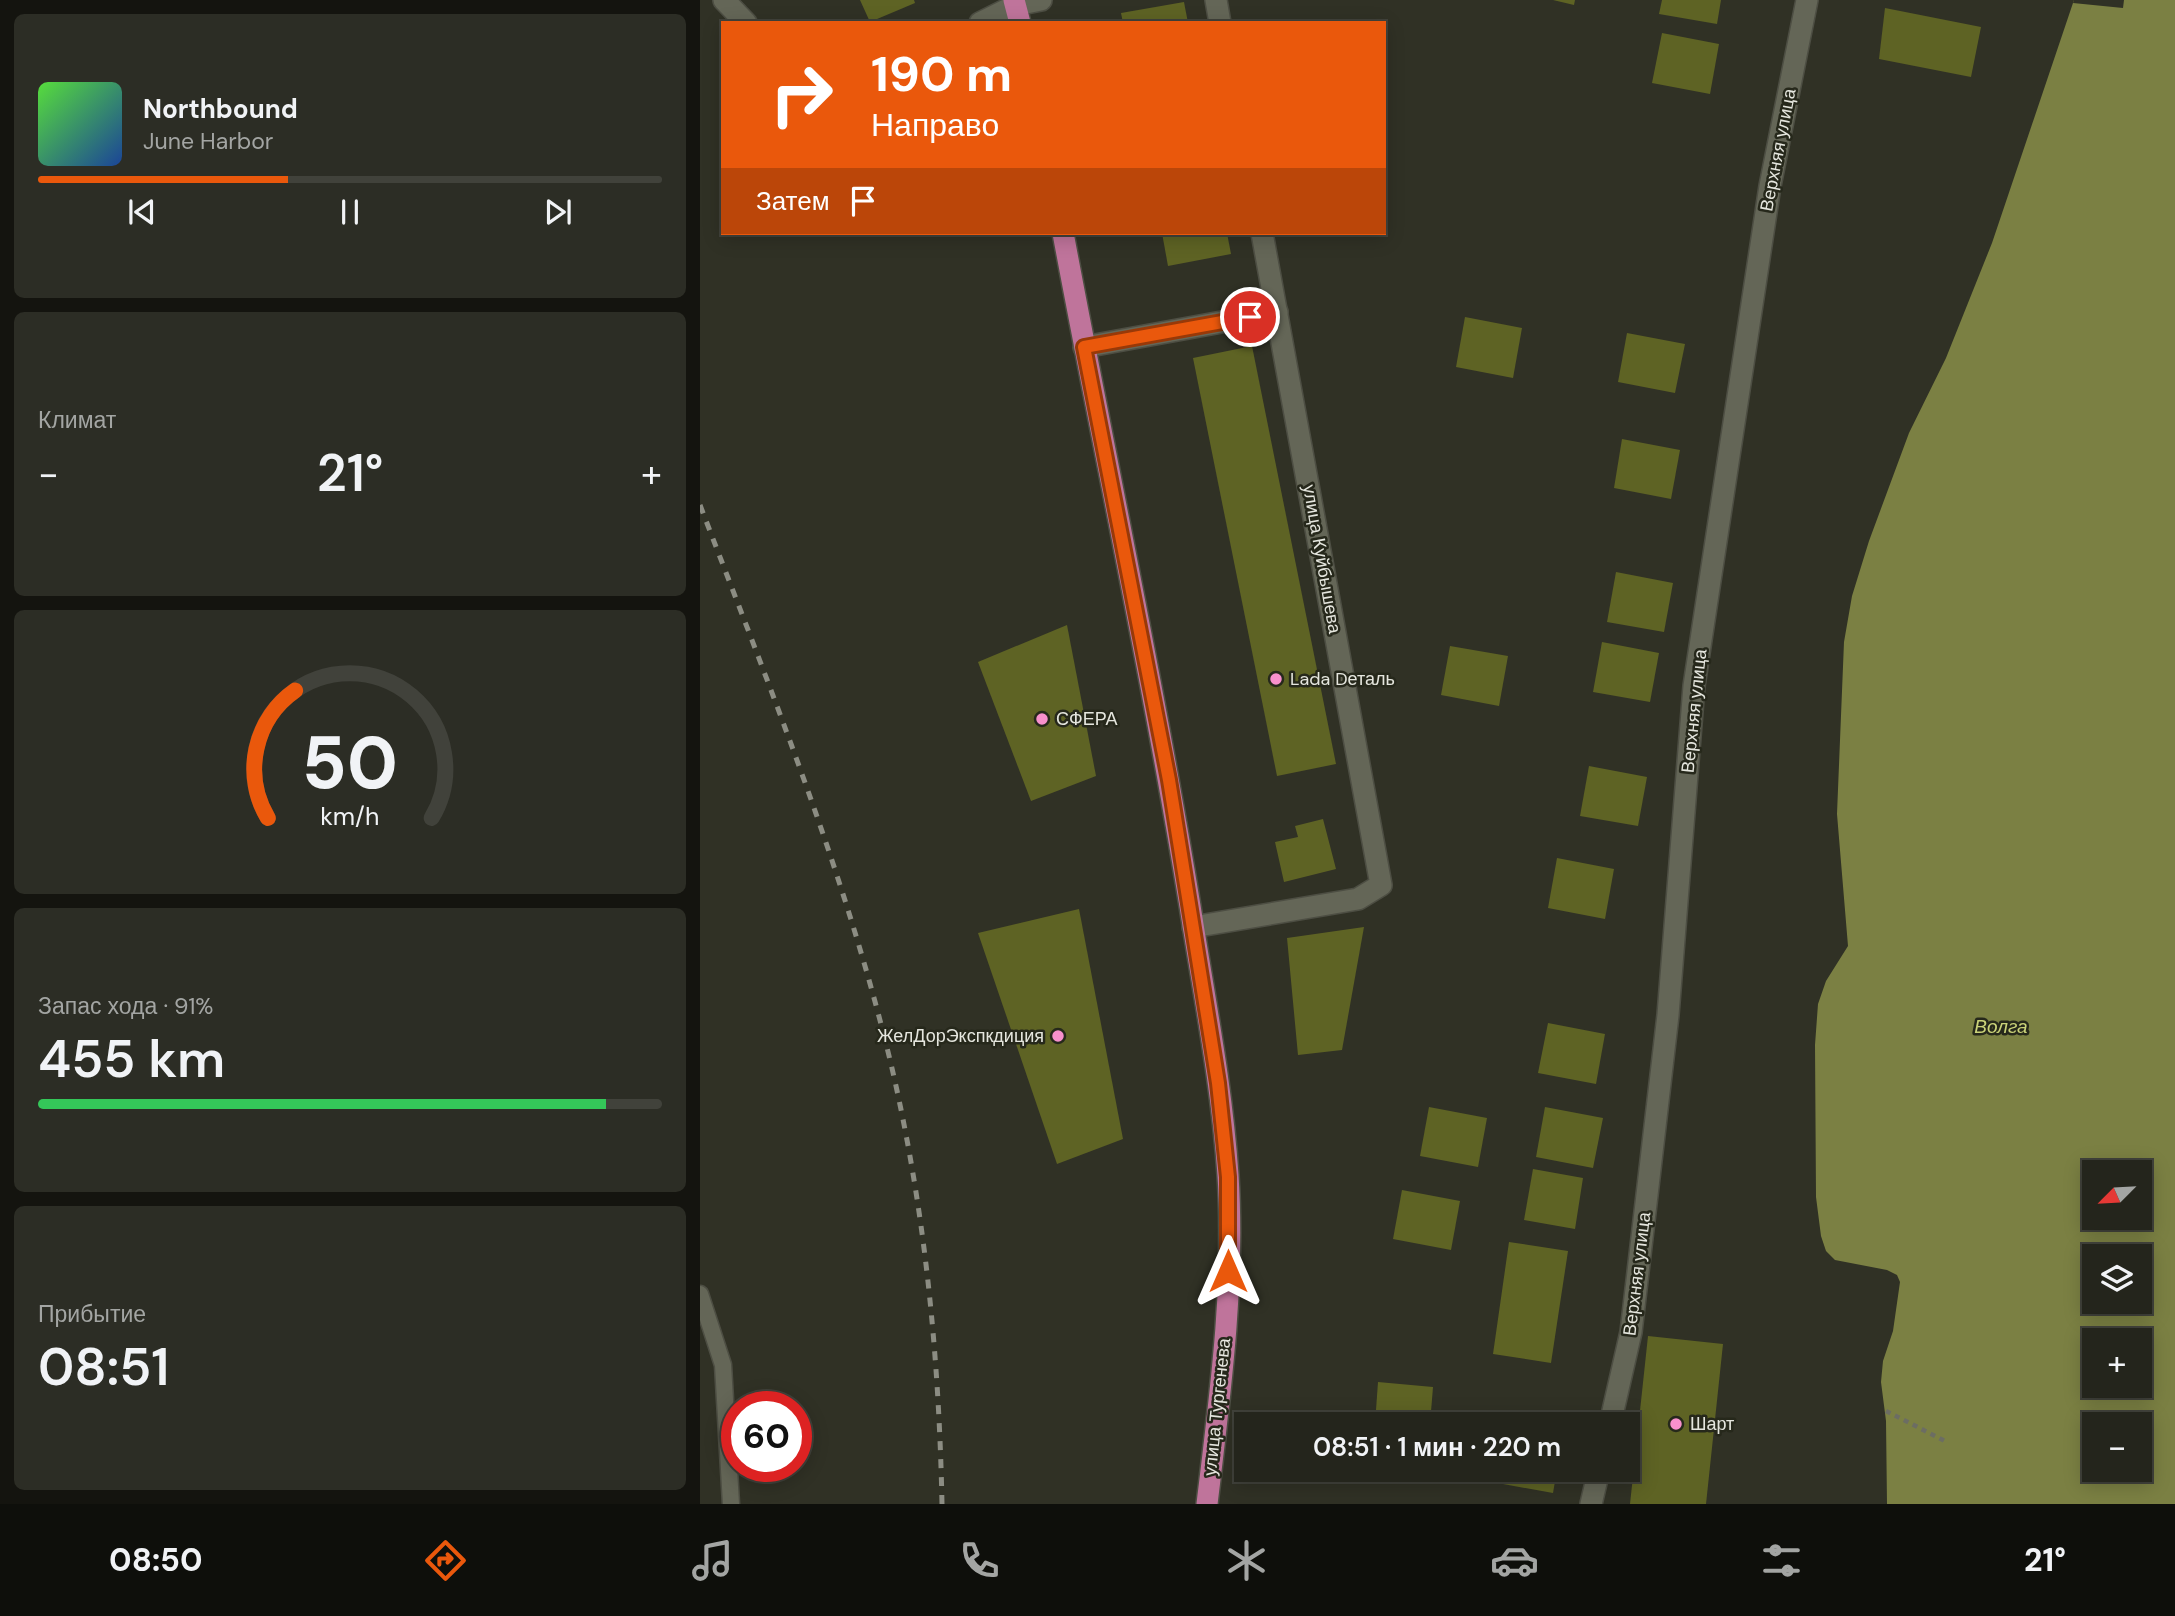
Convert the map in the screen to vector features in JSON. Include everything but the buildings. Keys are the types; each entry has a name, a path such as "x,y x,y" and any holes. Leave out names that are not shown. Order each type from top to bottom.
{"main road":[{"name":"улица Тургенева","path":"1063,235 1169,780 1218,1083 1228,1177 1222,1375 1207,1504"}],"street":[{"path":"724,0 744,21"},
{"path":"985,21 1041,0"},
{"path":"1216,0 1220,21"},
{"name":"Верхняя улица","path":"1613,1412 1631,1332 1658,1097 1694,686 1770,186 1807,0"},
{"name":"улица Куйбышева","path":"1193,927 1358,899 1381,886 1262,235"},
{"path":"1084,347 1277,312"},
{"path":"1591,1504 1596,1482"}],"lane":[{"path":"700,1294 723,1365 731,1504"}],"path":[{"path":"1886,1410 1945,1441"}],"water":[{"name":"Волга","path":"2074,0 2175,0 2175,1504 1887,1504 1886,1421 1881,1382 1883,1361 1893,1331 1900,1282 1897,1275 1887,1270 1835,1260 1826,1251 1821,1236 1816,1197 1815,1045 1818,1004 1826,981 1848,946 1837,814 1844,642 1852,596 1869,541 1909,433 1946,358 1992,243"}],"pier":[{"path":"2074,0 2124,0 2123,8 2073,3"}],"railway":[{"path":"700,505 829,851 852,921 891,1064 913,1173 928,1283 938,1393 942,1504"}],"place":[{"name":"Lada Dеталь","path":"1276,679"},
{"name":"СФЕРА","path":"1042,719"},
{"name":"ЖелДорЭкспкдиция","path":"1058,1036"},
{"name":"Шарт","path":"1676,1424"}],"route":[{"path":"1228,1271 1228,1177 1218,1083 1169,780 1084,347 1250,317"}]}
